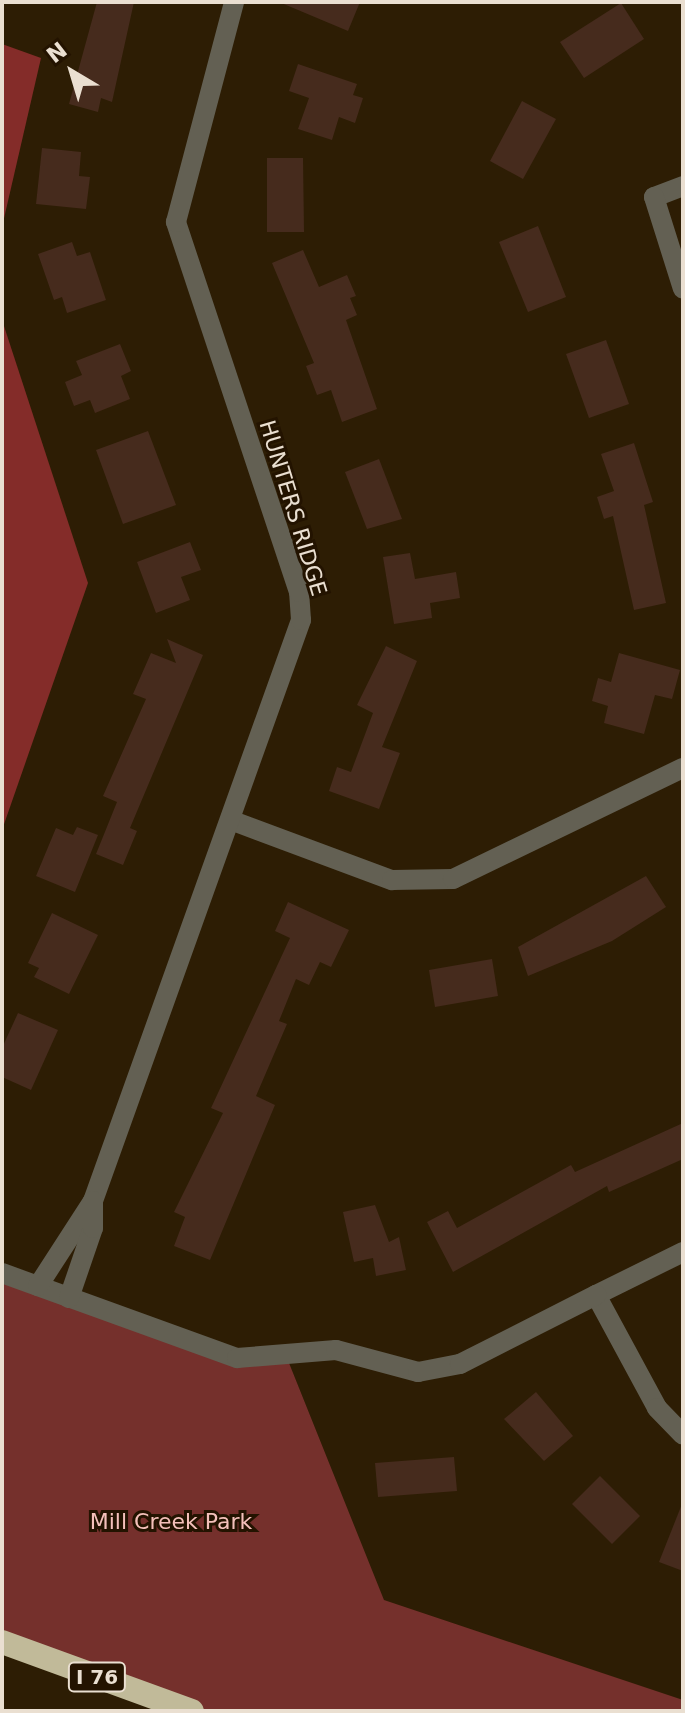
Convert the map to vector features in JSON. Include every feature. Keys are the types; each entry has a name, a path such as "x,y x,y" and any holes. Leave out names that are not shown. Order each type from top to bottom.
{"highway":[{"name":"I 76","path":"2,1642 192,1711"}],"street":[{"name":"HUNTERS RIDGE","path":"38,1286 93,1201 233,821 301,620 299,592 176,222 234,2"},
{"path":"683,186 654,197 683,289"},
{"path":"233,821 392,880 453,879 683,768"},
{"name":"HUNTERS RIDGE","path":"69,1298 93,1228 93,1201"},
{"path":"2,1273 237,1358 336,1350 418,1372 460,1364 683,1252"},
{"path":"596,1295 657,1408 683,1435"}],"green space":[{"name":"Mill Creek Park","path":"2,1273 237,1358 287,1358 384,1600 683,1700 683,1711 192,1711 2,1642"}],"shaded area":[{"path":"2,44 41,58 2,227"},
{"path":"2,320 88,583 2,830"}],"building":[{"path":"97,2 134,2 112,102 101,98 98,112 69,104"},
{"path":"279,2 360,2 348,31"},
{"path":"621,3 644,39 584,78 560,42"},
{"path":"298,64 357,84 353,95 363,98 355,123 339,117 332,140 298,129 309,98 289,91"},
{"path":"522,101 556,119 523,179 490,161"},
{"path":"42,148 81,152 79,176 90,177 86,209 36,204"},
{"path":"267,158 303,158 304,232 267,232"},
{"path":"538,226 566,297 528,312 499,242"},
{"path":"72,242 77,256 90,252 106,300 67,313 62,297 54,300 38,254"},
{"path":"303,250 319,287 347,275 356,296 350,298 357,315 346,320 377,409 342,422 331,390 317,395 306,366 314,363 272,263"},
{"path":"606,340 629,404 589,418 566,354"},
{"path":"120,344 131,371 121,376 130,399 95,413 90,400 74,406 65,382 82,375 76,361"},
{"path":"148,431 176,505 123,524 96,450"},
{"path":"634,443 653,502 644,505 666,603 634,610 613,516 604,519 597,497 614,491 601,454"},
{"path":"379,459 402,519 367,529 345,472"},
{"path":"190,542 201,570 181,577 190,600 156,613 137,562"},
{"path":"410,553 415,579 456,572 460,598 430,603 432,618 394,624 383,557"},
{"path":"167,639 203,655 130,828 137,831 123,865 96,854 117,802 103,796 146,699 133,694 151,653 176,663"},
{"path":"386,646 417,661 382,747 400,753 379,809 329,791 337,767 351,772 373,713 357,705"},
{"path":"619,653 680,670 672,699 655,695 644,734 604,723 608,706 592,701 598,678 611,682"},
{"path":"77,827 98,835 75,892 36,876 56,828 73,835"},
{"path":"646,876 666,907 612,941 528,976 518,947"},
{"path":"288,902 349,930 331,967 320,962 309,985 296,979 279,1021 287,1024 256,1096 275,1105 210,1260 174,1246 185,1217 174,1212 223,1113 211,1108 290,938 275,931"},
{"path":"52,913 98,935 69,994 34,977 39,968 28,963"},
{"path":"492,959 498,996 435,1007 429,970"},
{"path":"18,1013 58,1030 31,1090 2,1077 2,1048"},
{"path":"683,1123 683,1159 609,1192 607,1186 453,1272 427,1222 448,1211 457,1228 571,1165 575,1172"},
{"path":"375,1205 389,1242 399,1237 406,1270 376,1276 373,1258 354,1262 343,1212"},
{"path":"536,1392 573,1436 544,1461 504,1419"},
{"path":"454,1457 457,1491 378,1497 375,1463"},
{"path":"600,1476 640,1516 612,1544 572,1504"},
{"path":"683,1504 683,1571 659,1562"}]}
